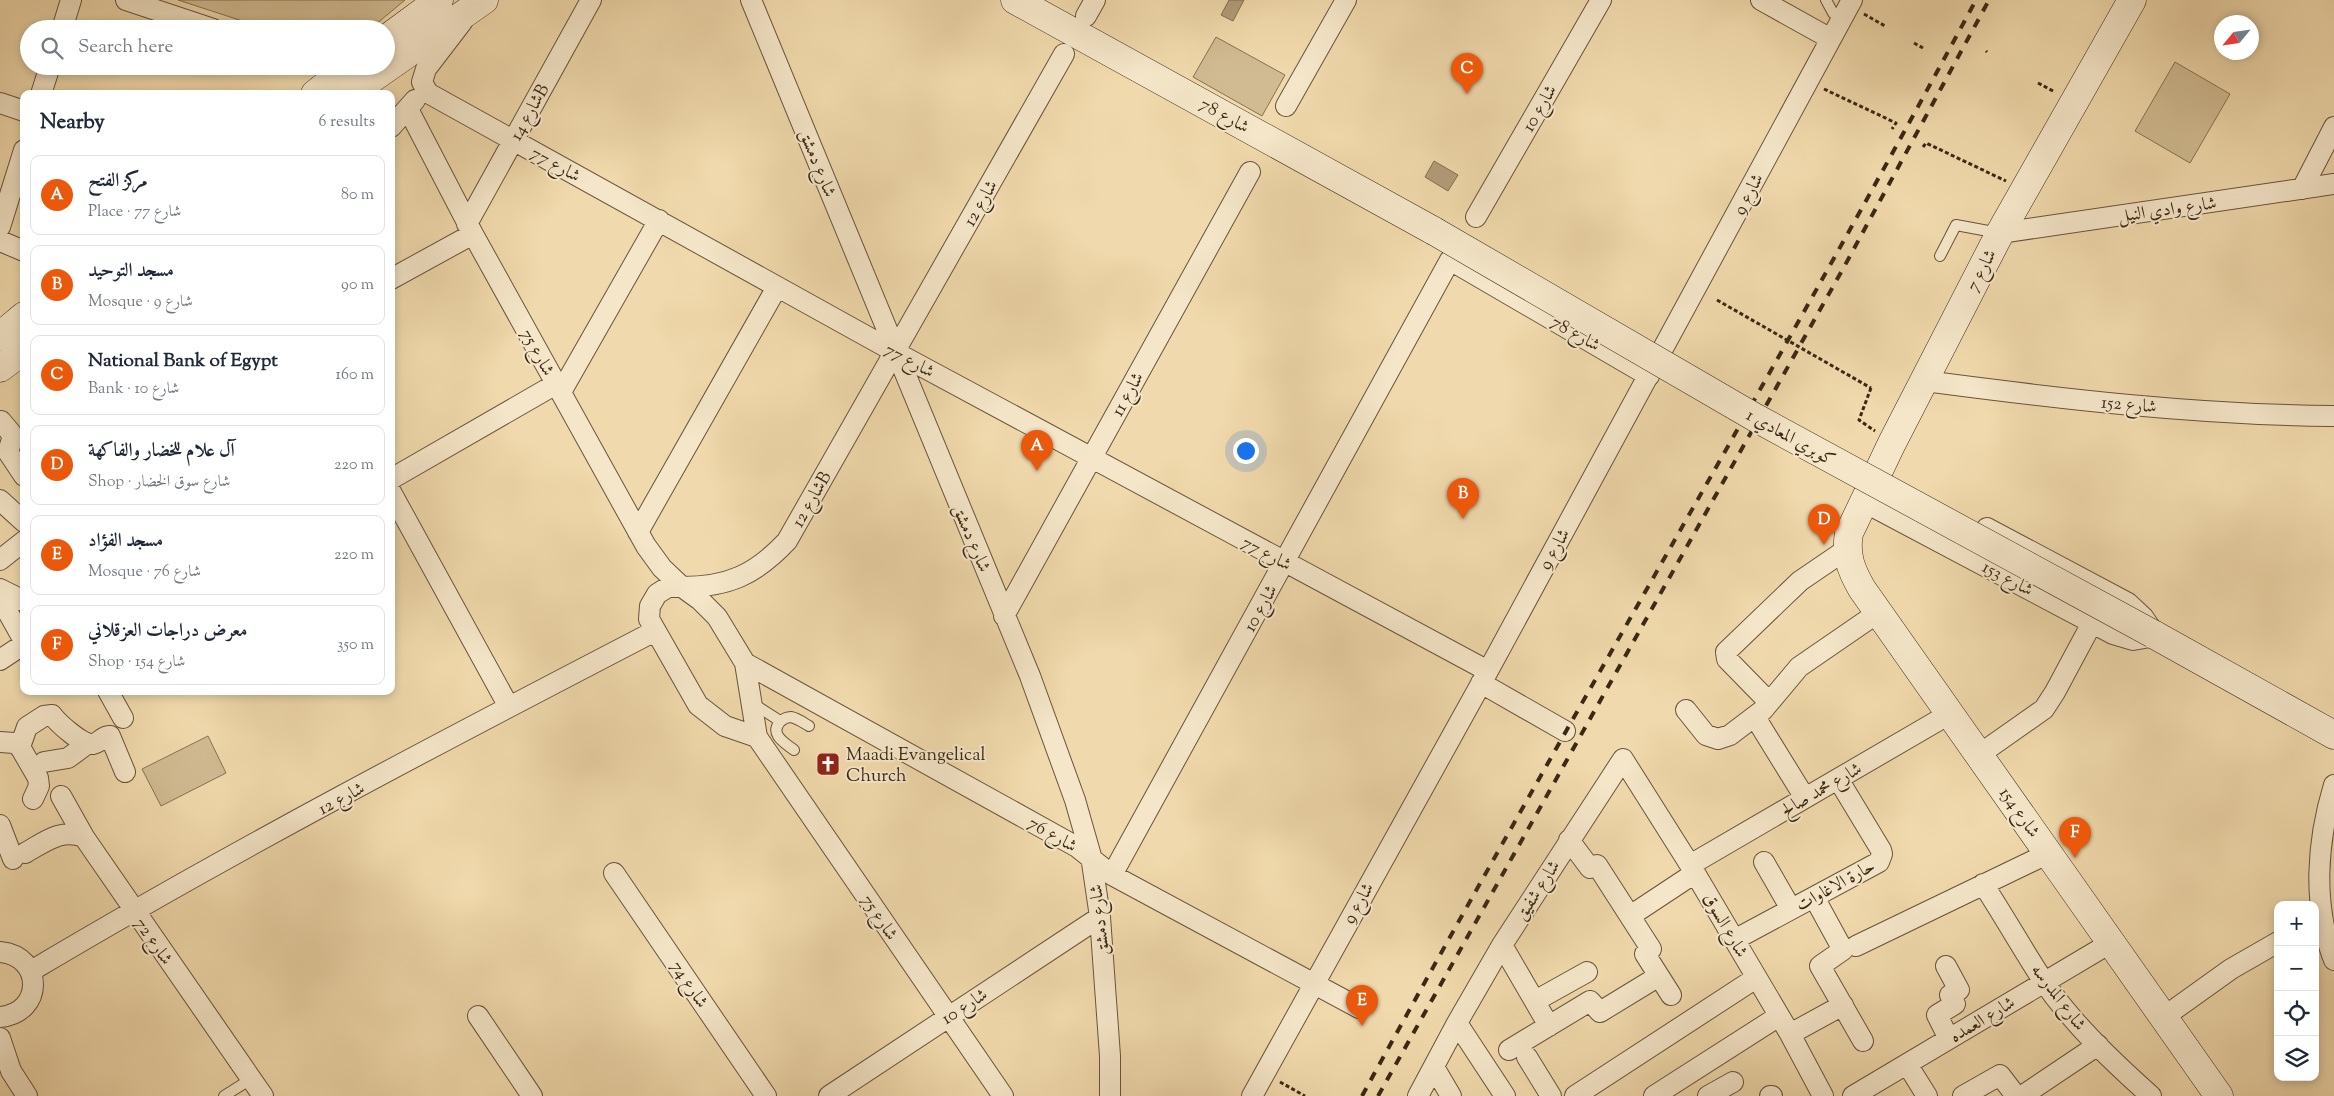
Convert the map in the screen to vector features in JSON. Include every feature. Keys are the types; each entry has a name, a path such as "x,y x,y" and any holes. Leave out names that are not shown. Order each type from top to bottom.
{"street":[{"path":"65,20 71,0"},
{"path":"126,0 186,20"},
{"path":"395,32 440,0"},
{"name":"شارع 14B","path":"470,229 514,140 591,0"},
{"name":"شارع دمشق","path":"752,0 1053,737 1091,856 1100,917 1110,1056 1110,1096"},
{"name":"شارع 78","path":"1015,0 1434,231"},
{"path":"1286,106 1346,0"},
{"name":"شارع 10","path":"1476,217 1601,0"},
{"path":"1762,0 1831,39"},
{"name":"شارع 9","path":"1252,1096 1650,376 1852,0"},
{"name":"شارع 7","path":"1847,548 1849,533 1892,443 2000,233 2132,0"},
{"path":"395,50 479,4"},
{"path":"395,123 424,89 422,82 426,69 479,4"},
{"name":"شارع 12","path":"895,352 1064,54"},
{"path":"42,90 47,75"},
{"path":"322,90 348,75"},
{"name":"شارع 77","path":"424,89 428,93 895,352 1285,563 1484,677 1564,731"},
{"path":"0,103 20,110"},
{"name":"شارع 75","path":"408,109 470,229 638,532 662,568 717,617 745,663 757,737 1003,1096"},
{"path":"2302,189 2334,127"},
{"path":"0,227 20,163"},
{"name":"شارع 11","path":"1004,616 1250,172"},
{"name":"شارع وادي النيل","path":"2000,233 2334,184"},
{"path":"395,476 559,388 659,220"},
{"path":"395,276 470,229"},
{"name":"كوبري المعادي 1","path":"1434,231 1756,418 2155,635"},
{"path":"0,240 20,249"},
{"name":"شارع 78","path":"1450,260 1650,376"},
{"name":"شارع 10","path":"1112,875 1450,260"},
{"path":"638,532 777,287"},
{"path":"0,336 20,319"},
{"name":"شارع 12B","path":"682,587 729,582 751,572 771,559 787,541 895,352"},
{"path":"0,368 20,353"},
{"name":"شارع 152","path":"1925,381 2032,395 2245,414 2334,416"},
{"path":"1,420 11,433 12,439 8,452 20,470"},
{"name":"شارع 153","path":"1879,472 2128,603 2143,617 2155,635 2334,735"},
{"path":"395,499 509,707"},
{"path":"0,500 20,518"},
{"name":"شارع 153","path":"1864,502 2092,624 2122,638 2132,640 2155,635"},
{"path":"0,560 20,544"},
{"path":"1769,702 1726,658 1727,651 1800,581 1847,548"},
{"name":"شارع 154","path":"1847,548 1854,576 2164,1017 2212,1094"},
{"path":"682,587 668,587 657,594 650,606 649,619 698,705 725,726 757,737"},
{"path":"0,589 20,599"},
{"path":"0,598 20,636"},
{"path":"1686,710 1706,735 1718,739 1730,735 1755,717 1799,667 1879,612"},
{"path":"1980,754 2044,709 2092,624"},
{"name":"شارع 12","path":"31,971 133,910 509,707 655,631"},
{"path":"0,660 20,646"},
{"name":"شارع 76","path":"745,663 1091,856 1112,875 1359,1008"},
{"path":"110,695 123,718"},
{"name":"شارع محمد صالح","path":"1630,916 1693,869 1805,798 1951,713"},
{"path":"20,747 27,727 48,715 52,715 60,725 87,744 96,744 105,736 110,736 124,772"},
{"path":"1755,717 1805,798"},
{"path":"0,742 14,743 20,747 38,778 40,786 33,799"},
{"path":"44,762 68,758 87,744"},
{"name":"شارع شفيق","path":"1418,1096 1502,945 1621,760"},
{"name":"شارع السوق","path":"1621,760 1624,760 1693,869 1790,1034 1823,1096"},
{"name":"حارة الاغاوات","path":"1734,940 1876,864 1882,858 1881,850 1838,779"},
{"path":"2319,901 2320,850 2325,813 2334,785"},
{"name":"شارع 72","path":"61,796 84,837 133,910 263,1096"},
{"path":"0,825 19,856 65,833 84,837"},
{"path":"1569,840 1590,868 1597,865 1652,949 1645,954 1671,995"},
{"path":"1856,946 2049,853"},
{"path":"1764,862 1791,909"},
{"name":"شارع 74","path":"614,873 766,1096"},
{"name":"شارع المدرسه","path":"1983,884 2045,982 2098,1045 2152,1096"},
{"path":"1814,897 1842,950 1821,963 1820,966 1863,1041"},
{"name":"شارع 10","path":"829,1096 1100,917"},
{"path":"2319,924 2334,960"},
{"name":"شارع العمده","path":"1853,1096 1874,1091 1907,1064 2112,942"},
{"path":"2164,1017 2231,969 2274,944"},
{"path":"1502,945 1549,1026"},
{"path":"0,952 10,953 22,960 31,971 34,985 30,998 22,1009 10,1016 0,1016"},
{"path":"1946,966 1959,990 1950,995 1955,1004 1937,1016 1949,1039"},
{"path":"1535,1001 1587,972"},
{"path":"1551,1096 1518,1054 1549,1026 1590,1001 1600,1012 1659,976"},
{"path":"1587,1093 1756,978"},
{"path":"1790,1034 1843,1005"},
{"path":"478,1016 532,1096"},
{"path":"1654,1096 1779,1016"},
{"path":"1457,1023 1505,1096"},
{"path":"0,1038 11,1071 27,1096"},
{"path":"2022,1096 2098,1045"},
{"path":"1907,1064 1927,1096"},
{"path":"1434,1067 1451,1096"},
{"path":"1964,1096 2000,1075 2016,1096"},
{"path":"1708,1096 1733,1082"}],"lane":[{"path":"1826,0 1832,13 1842,19"},
{"path":"1940,256 1956,225 2000,233"},
{"path":"752,703 780,721"},
{"path":"794,750 780,739 777,733 780,721 784,718 793,717 809,726"},
{"path":"224,1096 250,1078"}],"path":[{"path":"1914,43 1923,48"},
{"path":"1808,82 1886,117 1896,123 1892,129"},
{"path":"1923,147 1926,143 2025,190"},
{"path":"1717,300 1871,388 1859,420 1892,443"},
{"path":"1264,1073 1305,1096"}],"shaded area":[{"path":"178,0 405,0 381,20 239,20"},
{"path":"1229,0 1244,0 1233,21 1221,15"},
{"path":"1216,37 1285,75 1262,116 1193,77"},
{"path":"2175,62 2230,94 2190,163 2135,131"},
{"path":"1434,161 1458,175 1448,191 1425,177"},
{"path":"208,736 226,773 161,806 142,769"}],"railway":[{"path":"1362,1096 1901,138 1976,0"},
{"path":"1378,1096 1844,267 1989,0"}],"place":[{"name":"National Bank of Egypt","path":"1467,94"},
{"name":"مركز الفتح","path":"1037,471"},
{"name":"مسجد التوحيد","path":"1463,519"},
{"name":"آل علام للخضار والفاكهة","path":"1824,545"},
{"name":"Maadi Evangelical Church","path":"828,764"},
{"name":"معرض دراجات العزقلاني","path":"2075,858"},
{"name":"مسجد الفؤاد","path":"1362,1026"}]}
